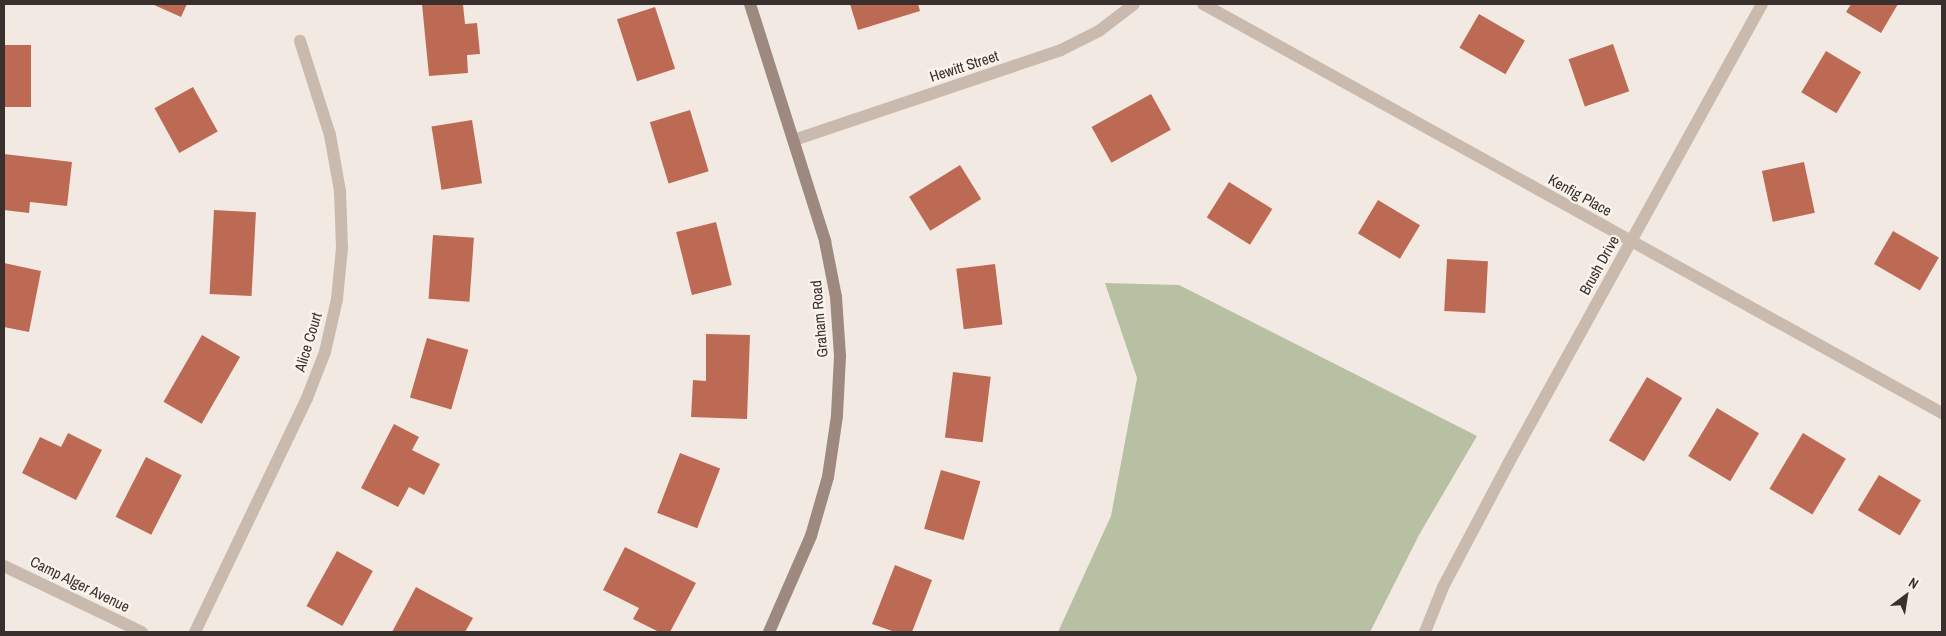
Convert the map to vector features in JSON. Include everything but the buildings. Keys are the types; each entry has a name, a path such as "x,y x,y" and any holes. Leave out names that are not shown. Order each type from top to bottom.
{"street":[{"name":"Graham Road","path":"750,4 825,241 836,297 840,356 838,416 828,477 812,536 769,632"},
{"name":"Hewitt Street","path":"794,140 1062,50 1099,31 1134,4"},
{"name":"Kenfig Place","path":"1203,4 1942,413"},
{"name":"Brush Drive","path":"1425,632 1442,587 1508,464 1762,4"},
{"name":"Alice Court","path":"195,632 307,398 325,352 337,299 342,248 340,191 330,134 300,41"},
{"name":"Camp Alger Avenue","path":"4,566 142,632"}],"green space":[{"path":"1105,283 1179,285 1477,436 1419,535 1370,632 1058,632 1111,516 1137,378"}]}
